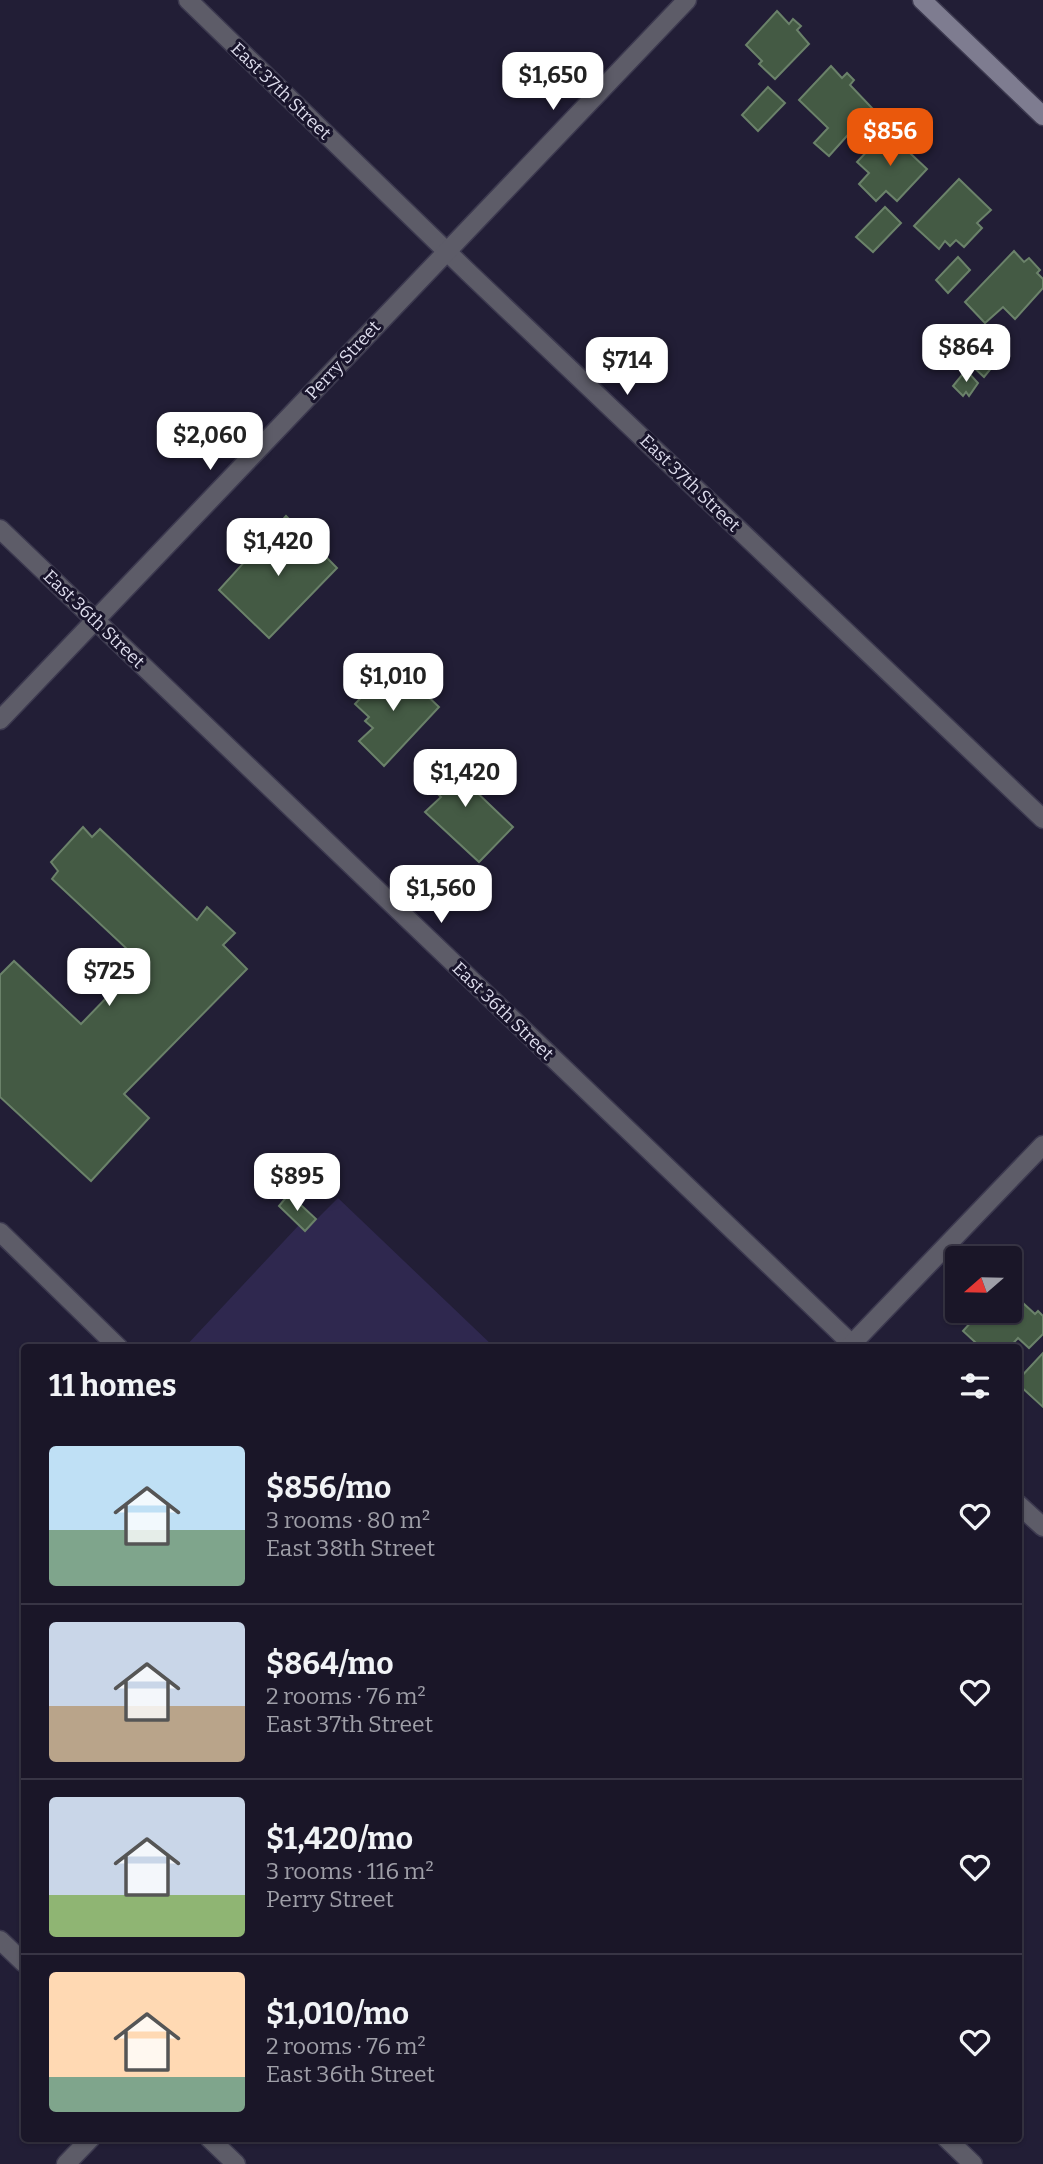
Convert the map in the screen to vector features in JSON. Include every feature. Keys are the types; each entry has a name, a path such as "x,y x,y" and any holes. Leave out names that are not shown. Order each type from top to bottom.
{"main road":[{"path":"922,0 1043,116"}],"street":[{"name":"East 37th Street","path":"188,0 1043,819"},
{"name":"Perry Street","path":"0,720 687,0"},
{"name":"East 36th Street","path":"0,529 849,1344"},
{"path":"853,1344 1043,1145"},
{"path":"0,1232 115,1344"},
{"path":"1022,1508 1043,1527"},
{"path":"0,1940 21,1960"},
{"path":"66,2164 87,2142"},
{"path":"213,2142 236,2164"},
{"path":"950,2142 972,2164"}],"shaded area":[{"path":"338,1198 491,1344 188,1344 299,1225 305,1231"}],"building":[{"path":"777,11 789,24 793,19 801,26 797,30 809,44 775,79 759,64 762,61 746,45"},
{"path":"831,66 842,78 847,73 854,80 850,85 872,108 829,156 814,143 828,128 799,100"},
{"path":"768,87 785,103 758,131 742,115"},
{"path":"887,130 903,145 908,141 916,150 911,154 927,169 897,201 886,191 876,201 859,184 869,173 857,162"},
{"path":"959,179 991,210 977,223 982,228 964,247 956,240 950,246 945,241 939,249 914,226"},
{"path":"885,207 901,223 873,252 856,237"},
{"path":"1014,251 1024,262 1029,258 1040,270 1037,273 1043,279 1043,288 1015,319 1003,307 985,323 965,302"},
{"path":"958,257 970,270 948,293 936,280"},
{"path":"994,339 1006,350 984,377 970,364"},
{"path":"966,370 978,383 969,396 966,392 963,396 953,386"},
{"path":"286,516 337,568 269,638 219,590"},
{"path":"393,663 439,707 384,766 359,741 373,728 365,721 369,717 355,704"},
{"path":"456,751 478,771 467,783 513,827 479,862 425,812 441,797 426,783"},
{"path":"83,827 92,837 100,829 197,920 207,907 235,933 223,945 247,969 124,1094 149,1118 91,1181 0,1097 0,975 14,961 81,1024 141,962 52,879 58,871 51,862"},
{"path":"289,1194 316,1219 305,1231 279,1206"},
{"path":"1022,1302 1035,1314 1038,1311 1043,1316 1043,1334 1029,1348 1018,1338 1013,1344 973,1344 975,1342 963,1331 970,1323 1022,1323"},
{"path":"1043,1353 1043,1407 1022,1388 1022,1376"}]}
